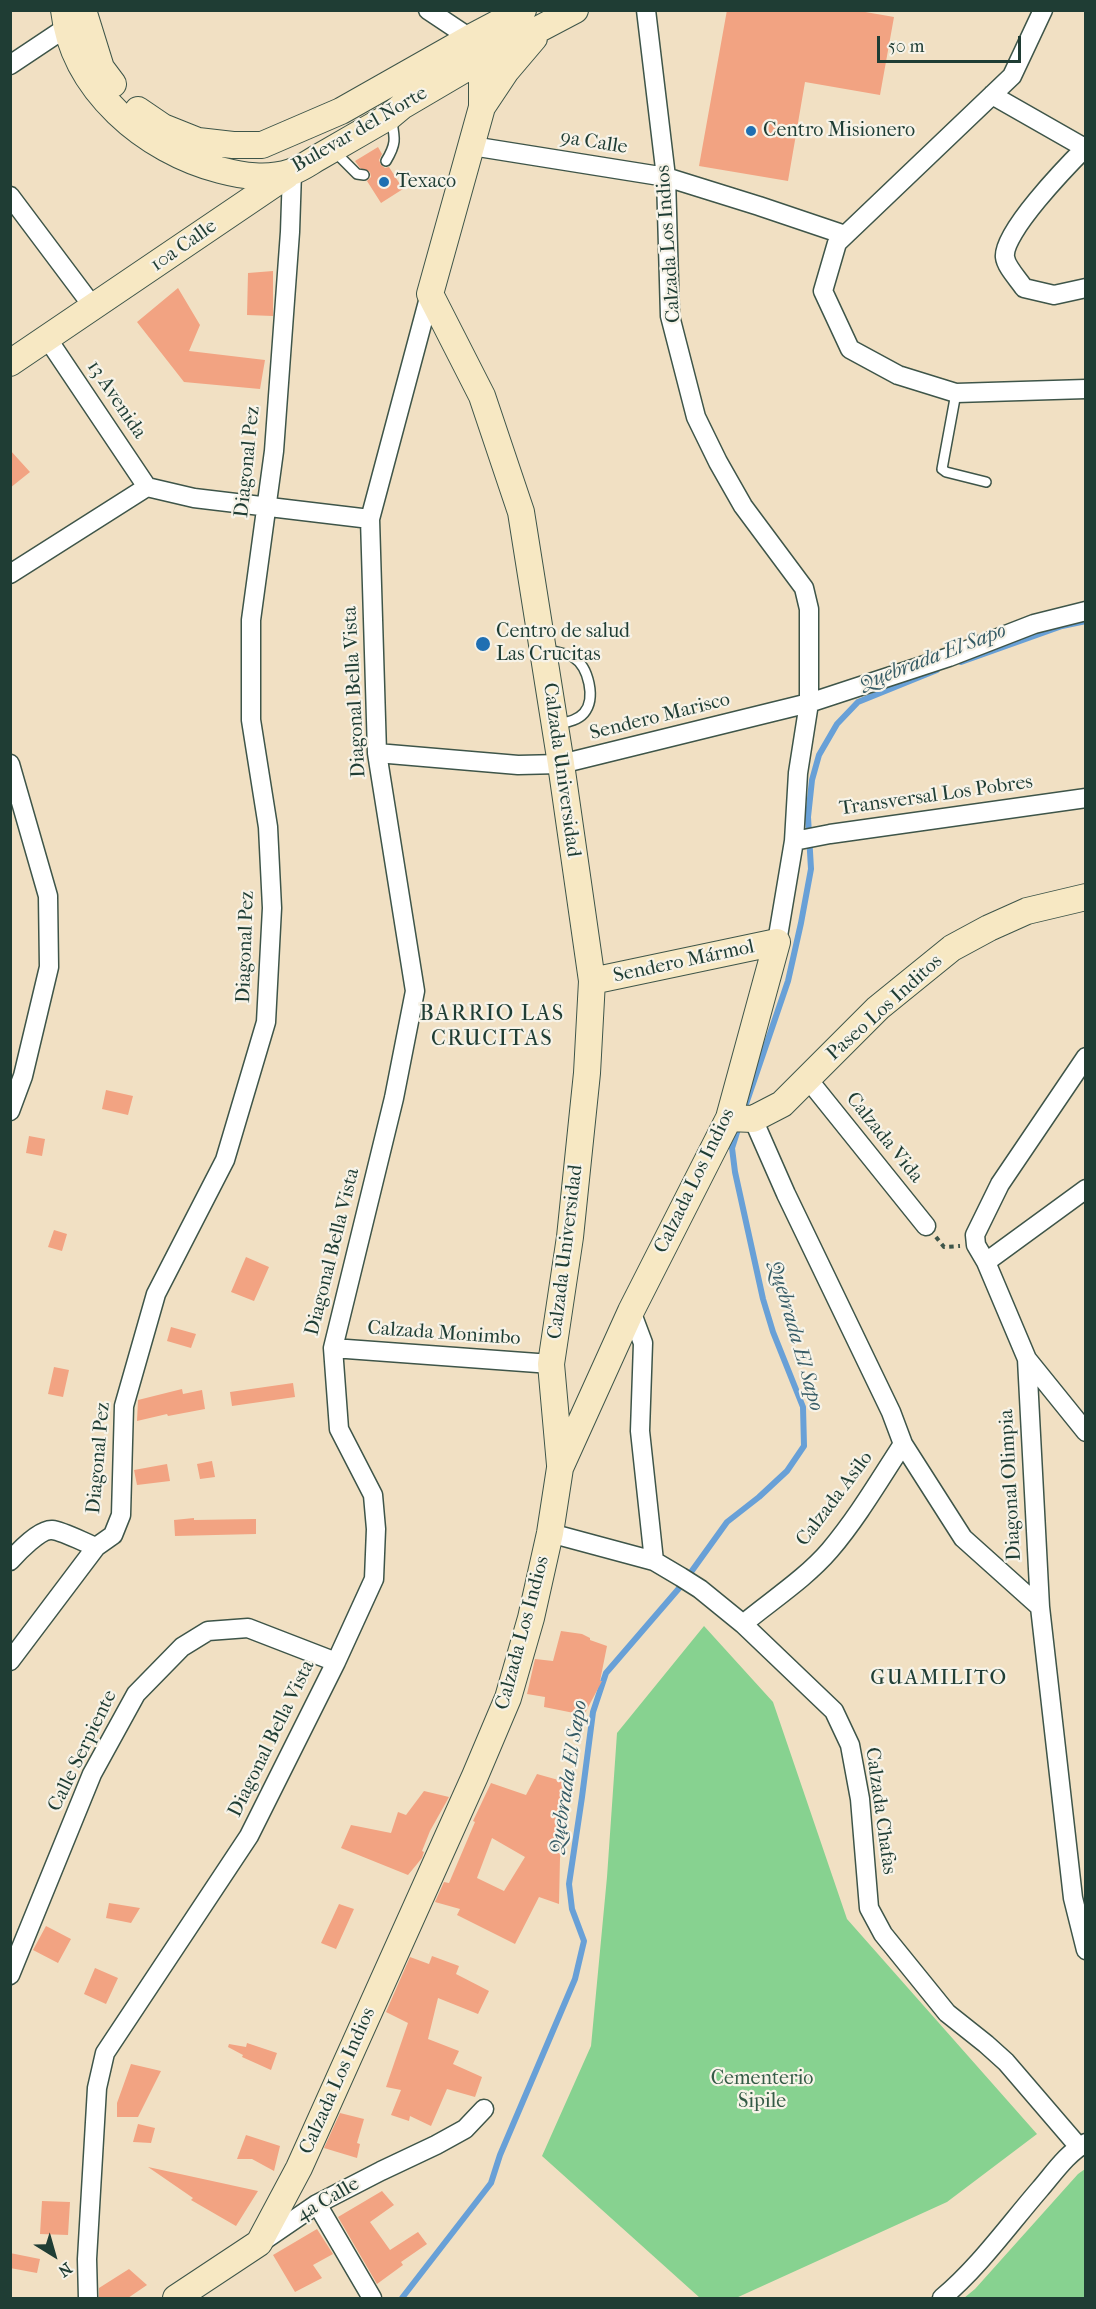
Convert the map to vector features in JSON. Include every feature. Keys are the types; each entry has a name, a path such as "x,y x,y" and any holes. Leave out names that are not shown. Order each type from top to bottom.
{"street":[{"path":"428,10 476,49 482,107"},
{"name":"Bulevar del Norte","path":"77,15 87,75 113,109 135,129 173,153 200,165 259,178 292,172 390,116 523,10"},
{"name":"Calzada Los Indios","path":"259,2243 299,2168 508,1698 531,1618 550,1533 560,1468 631,1311 741,1118 799,840 798,773 809,703 809,609 804,588 743,506 696,417 670,316 666,177 646,10"},
{"path":"1042,10 1012,76 837,243 823,291 850,349 898,375 956,393 1086,389"},
{"path":"10,65 77,15"},
{"name":"Bulevar del Norte","path":"77,15 101,68 129,105 163,127 198,141 233,145 262,145 476,49 564,15"},
{"path":"430,294 482,107 506,71 564,15"},
{"path":"992,95 1085,147 1035,201 1005,249 1005,260 1024,288 1054,295 1086,288"},
{"name":"10a Calle","path":"10,363 292,172 307,147 340,111"},
{"name":"9a Calle","path":"472,146 666,177 845,235"},
{"name":"Diagonal Pez","path":"10,1661 96,1547 113,1535 121,1515 124,1406 156,1294 225,1160 267,1022 272,908 268,827 251,720 251,620 274,451 290,232 292,172"},
{"path":"10,196 94,308"},
{"name":"Diagonal Bella Vista","path":"88,2298 87,2259 97,2088 105,2053 249,1836 336,1662 374,1579 376,1529 373,1495 339,1429 333,1348 394,1098 415,991 377,753 370,519 430,294"},
{"name":"Calzada Universidad","path":"430,294 482,396 522,512 592,981 587,1073 572,1214 551,1364 560,1468"},
{"name":"13 Avenida","path":"47,338 147,487"},
{"path":"10,574 147,487 194,498 370,519"},
{"name":"Sendero Marisco","path":"377,753 518,765 561,764 809,703 949,657 1034,624 1086,611"},
{"path":"10,764 48,896 49,967 23,1076 10,1111"},
{"name":"Transversal Los Pobres","path":"799,840 1086,798"},
{"name":"Paseo Los Inditos","path":"741,1118 782,1104 878,1008 952,948 1028,911 1086,897"},
{"name":"Sendero Mármol","path":"592,981 777,942"},
{"path":"976,1245 975,1235 1000,1184 1086,1057"},
{"name":"Calzada Vida","path":"807,1078 926,1226"},
{"path":"741,1118 786,1194 891,1412 903,1444 963,1538 1040,1607"},
{"path":"986,1262 1081,1198"},
{"name":"Diagonal Olimpia","path":"976,1245 986,1262 1027,1359 1040,1607 1073,1898 1086,1950"},
{"path":"631,1311 643,1343 640,1431 654,1561"},
{"name":"Calzada Monimbo","path":"333,1348 551,1364"},
{"path":"1027,1359 1086,1432"},
{"name":"Calzada Asilo","path":"743,1624 830,1551 903,1444"},
{"path":"10,1561 44,1532 52,1530 96,1547"},
{"name":"Calzada Chafas","path":"550,1533 654,1561 681,1577 700,1589 743,1624 834,1711 850,1744 860,1799 869,1908 883,1934 946,2013 1006,2062 1082,2145"},
{"name":"Calle Serpiente","path":"10,1975 92,1774 136,1694 182,1647 208,1631 248,1628 336,1662"},
{"name":"4a Calle","path":"176,2298 316,2204 465,2129 484,2109"},
{"path":"942,2298 966,2277 1019,2213 1082,2145"},
{"path":"316,2204 372,2298"}],"lane":[{"path":"386,160 394,148 395,136 390,116"},
{"path":"333,149 357,174 364,175"},
{"path":"956,393 942,469 986,482"},
{"path":"543,649 574,658 586,671 588,680 588,707 582,716 555,724"}],"path":[{"path":"926,1226 944,1247 976,1245"}],"green space":[{"name":"Cementerio Sipile","path":"704,1626 773,1702 847,1919 1037,2134 947,2202 736,2298 700,2298 542,2156 591,2046 607,1877 617,1733"},
{"path":"1085,2169 1085,2298 964,2298 975,2289"}],"building":[{"name":"Centro Misionero","path":"727,10 854,10 894,17 880,95 805,82 788,181 699,166"},
{"name":"Texaco","path":"378,147 382,154 379,160 381,165 385,168 389,167 403,189 381,203 367,181 371,177 370,172 360,168 355,161"},
{"path":"273,271 273,316 247,315 248,273"},
{"path":"178,288 200,325 189,351 265,360 260,389 184,382 137,322"},
{"path":"10,450 30,472 10,488"},
{"path":"106,1090 133,1096 128,1115 102,1109"},
{"path":"29,1136 45,1139 42,1156 26,1153"},
{"path":"54,1230 67,1234 62,1251 48,1247"},
{"path":"246,1257 269,1267 254,1301 231,1292"},
{"path":"171,1327 196,1334 191,1348 167,1341"},
{"path":"54,1367 69,1370 63,1397 48,1394"},
{"path":"293,1383 295,1397 232,1406 230,1392"},
{"path":"182,1389 183,1394 202,1390 205,1409 137,1421 138,1400"},
{"path":"212,1461 215,1477 200,1479 197,1464"},
{"path":"167,1464 170,1481 137,1485 134,1470"},
{"path":"194,1518 194,1520 256,1519 256,1534 175,1536 174,1520"},
{"path":"561,1631 582,1634 590,1640 607,1646 600,1681 602,1681 584,1715 544,1707 545,1697 527,1694 535,1659 553,1661"},
{"path":"537,1774 569,1783 556,1821 567,1822 560,1858 559,1904 539,1897 515,1944 457,1915 460,1909 435,1902 444,1882 449,1883 475,1822 473,1821 491,1783 526,1795","holes":["492,1838 525,1857 504,1891 477,1878"]},
{"path":"424,1791 449,1797 430,1831 422,1851 424,1852 422,1858 408,1875 341,1848 351,1825 391,1833 398,1812 406,1815"},
{"path":"109,1903 140,1908 131,1923 106,1918"},
{"path":"339,1904 354,1909 336,1949 321,1943"},
{"path":"46,1926 71,1939 58,1963 33,1950"},
{"path":"432,1956 459,1966 456,1974 489,1991 478,2014 438,1998 428,2039 459,2051 453,2064 482,2077 475,2097 447,2089 431,2126 410,2116 409,2121 391,2115 401,2090 386,2087 408,2023 386,2012 410,1957 429,1964"},
{"path":"95,1968 118,1978 106,2004 84,1994"},
{"path":"247,2043 277,2053 271,2070 242,2057 243,2055 228,2047 229,2044 246,2047"},
{"path":"131,2064 161,2071 138,2117 117,2117 117,2103"},
{"path":"340,2113 364,2119 357,2143 360,2144 357,2158 324,2148"},
{"path":"138,2124 155,2128 151,2143 133,2142"},
{"path":"246,2135 280,2146 274,2171 252,2159 237,2159"},
{"path":"148,2167 258,2191 236,2226 191,2200 193,2198"},
{"path":"382,2191 394,2205 370,2222 390,2250 418,2232 427,2244 401,2262 403,2265 377,2284 338,2217"},
{"path":"42,2201 70,2202 68,2235 40,2234"},
{"path":"317,2229 333,2254 313,2265 322,2278 295,2292 273,2255"},
{"path":"10,2253 40,2259 37,2273 10,2268"},
{"path":"129,2269 147,2285 128,2298 99,2298 99,2288"}],"waterway":[{"name":"Quebrada El Sapo","path":"961,662 1062,626 1086,621"},
{"name":"Quebrada El Sapo","path":"746,1104 788,981 801,923 811,869 808,817 812,780 819,755 837,724 858,702 937,670"},
{"name":"Quebrada El Sapo","path":"402,2298 491,2183 500,2155 575,1979 584,1941 572,1909 569,1884 593,1712 606,1673 681,1586 727,1522 787,1471 804,1446 803,1407 773,1332 763,1299 735,1172 732,1148 739,1126"}],"place":[{"name":"Centro Misionero","path":"751,131"},
{"name":"Texaco","path":"384,182"},
{"name":"Centro de salud Las Crucitas","path":"483,644"}],"district":[{"name":"BARRIO LAS CRUCITAS","path":"492,1028"},
{"name":"GUAMILITO","path":"939,1679"}]}
